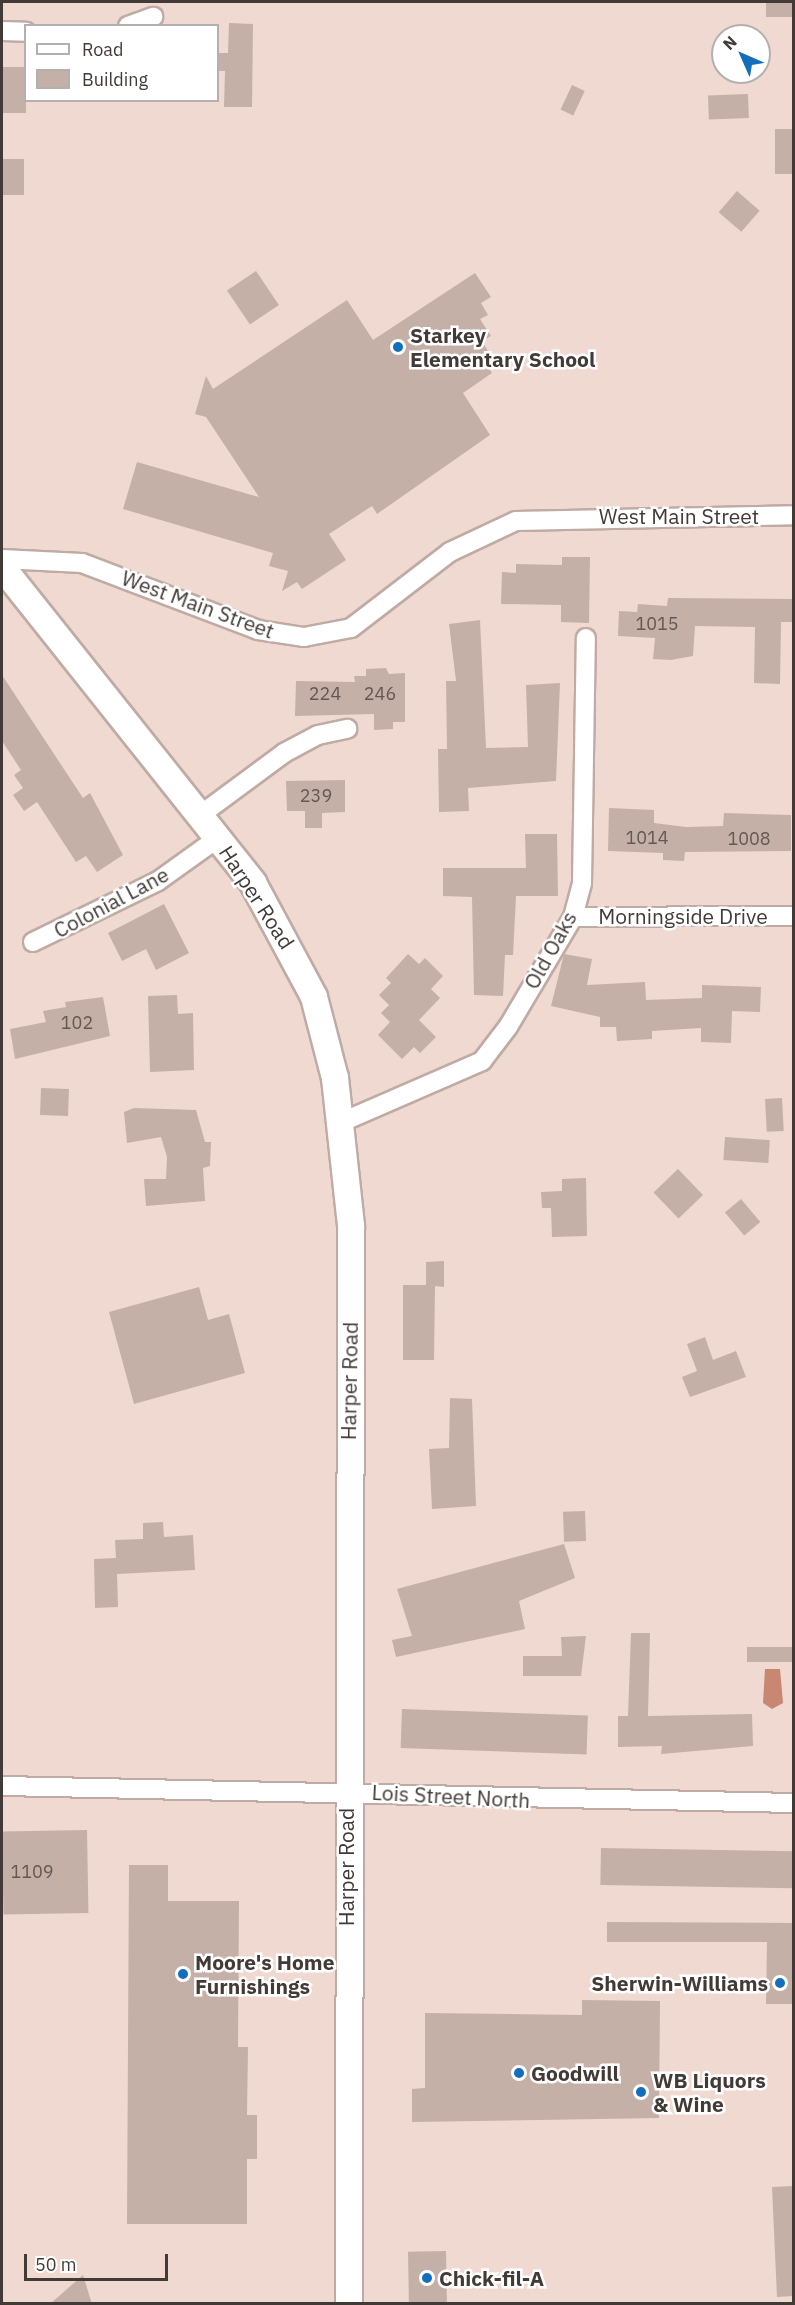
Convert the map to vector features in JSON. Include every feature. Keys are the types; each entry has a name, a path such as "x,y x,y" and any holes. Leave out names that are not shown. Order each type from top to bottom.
{"main road":[{"name":"Harper Road","path":"2,567 253,883 314,997 342,1122 351,1226 346,1791 349,2304"}],"street":[{"path":"134,24 153,17"},
{"path":"2,32 24,32"},
{"name":"West Main Street","path":"2,559 82,562 258,630 304,637 351,628 450,552 516,521 794,515"},
{"name":"Old Oaks","path":"342,1122 482,1061 508,1027 573,917 582,883 586,638"},
{"path":"200,816 284,753 318,735 347,729"},
{"name":"Colonial Lane","path":"33,942 158,881 218,838"},
{"name":"Morningside Drive","path":"573,917 794,916"},
{"name":"Lois Street North","path":"2,1786 346,1791 609,1803 794,1803"}],"shaded area":[{"path":"765,1669 780,1669 783,1703 772,1709 763,1703"}],"building":[{"path":"766,2 794,2 794,17 766,17"},
{"path":"229,23 253,24 252,107 224,107 225,71 219,71 219,53 228,53"},
{"path":"2,67 24,67 26,113 2,113"},
{"path":"572,85 585,91 573,115 561,109"},
{"path":"748,94 749,118 709,119 708,95"},
{"path":"775,129 794,129 794,174 775,174"},
{"path":"2,159 24,159 24,195 2,195"},
{"path":"737,191 760,211 741,232 719,212"},
{"path":"256,271 279,305 250,325 227,291"},
{"path":"475,273 491,297 481,303 488,315 480,319 491,336 482,341 489,353 482,358 492,373 463,393 490,435 377,514 372,506 329,534 346,560 302,589 297,582 282,591 288,571 269,566 273,553 123,509 137,462 259,497 206,417 195,414 206,376 213,389 347,300 373,340"},
{"path":"562,557 590,557 589,623 561,622 561,605 501,604 502,572 516,573 516,564 562,565"},
{"path":"668,598 794,599 794,622 781,622 780,684 754,683 755,627 695,626 693,656 671,660 653,659 655,638 618,636 619,611 637,612 638,604 667,606"},
{"path":"480,620 486,748 528,747 526,685 560,683 556,781 468,788 469,811 439,812 438,749 447,749 446,681 456,681 449,624"},
{"path":"386,668 389,674 405,673 405,722 393,722 393,729 374,730 374,714 295,716 296,681 355,682 354,676 366,676 366,669"},
{"path":"2,675 83,798 90,793 123,855 97,872 86,856 76,862 37,802 24,811 13,795 23,788 14,775 21,770 2,741"},
{"path":"345,780 345,812 322,813 322,828 305,828 305,811 287,811 286,781"},
{"path":"609,808 654,810 654,823 686,827 723,826 724,813 791,815 791,851 685,852 684,861 663,860 663,853 608,851"},
{"path":"525,834 557,834 558,896 516,896 513,955 505,955 503,996 474,995 472,897 443,896 443,868 526,868"},
{"path":"164,904 189,953 156,970 146,949 122,961 108,933"},
{"path":"408,954 419,964 425,958 443,976 431,989 440,998 419,1020 436,1037 420,1053 414,1047 402,1059 378,1035 390,1022 381,1013 389,1005 379,995 391,983 386,978"},
{"path":"564,954 592,959 587,985 645,982 646,1000 702,998 702,985 761,987 760,1012 732,1011 731,1043 701,1042 701,1028 652,1031 652,1039 617,1041 616,1027 600,1027 600,1017 551,1006"},
{"path":"177,995 178,1014 193,1013 194,1070 150,1072 148,996"},
{"path":"103,997 110,1036 15,1059 10,1029 46,1022 43,1011 66,1007 65,1002"},
{"path":"41,1088 69,1089 68,1116 40,1115"},
{"path":"782,1098 784,1131 767,1132 765,1099"},
{"path":"134,1108 196,1110 205,1142 211,1142 210,1166 203,1168 205,1201 146,1206 144,1179 166,1179 167,1157 161,1137 127,1143 124,1112"},
{"path":"725,1137 770,1140 768,1163 723,1160"},
{"path":"678,1169 703,1195 679,1219 654,1193"},
{"path":"586,1178 587,1236 552,1237 551,1208 542,1208 541,1192 562,1191 562,1179"},
{"path":"741,1199 760,1222 744,1235 725,1212"},
{"path":"444,1261 444,1287 435,1286 434,1360 403,1360 403,1285 426,1285 426,1262"},
{"path":"199,1287 208,1320 229,1314 245,1373 134,1404 109,1312"},
{"path":"705,1337 713,1360 736,1351 746,1377 690,1397 682,1377 697,1371 687,1344"},
{"path":"450,1398 472,1399 476,1506 432,1509 429,1449 449,1448"},
{"path":"585,1511 586,1541 564,1542 563,1512"},
{"path":"163,1522 164,1537 193,1535 195,1570 117,1574 118,1607 95,1608 94,1559 116,1558 115,1540 143,1539 143,1523"},
{"path":"564,1544 575,1578 519,1601 525,1629 396,1657 392,1640 412,1636 397,1589"},
{"path":"631,1633 650,1633 648,1716 752,1714 753,1746 661,1754 662,1746 618,1747 618,1716 628,1716"},
{"path":"586,1636 581,1676 523,1676 523,1656 562,1656 561,1637"},
{"path":"747,1647 794,1647 794,1662 747,1662"},
{"path":"402,1709 588,1715 587,1754 401,1748"},
{"path":"87,1830 88,1913 3,1914 2,1831"},
{"path":"601,1848 794,1851 793,1888 600,1885"},
{"name":"Moore's Home Furnishings","path":"129,1865 168,1865 168,1901 239,1901 238,2047 248,2047 247,2115 257,2115 257,2159 247,2159 247,2224 127,2224"},
{"path":"607,1922 794,1923 794,2004 766,2004 767,1942 607,1942"},
{"path":"582,2000 660,2001 659,2118 412,2122 412,2089 425,2088 425,2013 582,2015"},
{"path":"794,2186 794,2296 777,2297 772,2187"},
{"name":"Chick-fil-A","path":"446,2251 447,2304 409,2304 408,2252"},
{"path":"83,2275 92,2304 50,2304"}],"place":[{"name":"Starkey Elementary School","path":"398,347"},
{"name":"Moore's Home Furnishings","path":"183,1974"},
{"name":"Sherwin-Williams","path":"780,1983"},
{"name":"Goodwill","path":"519,2073"},
{"name":"WB Liquors & Wine","path":"641,2092"},
{"name":"Chick-fil-A","path":"427,2278"}]}
